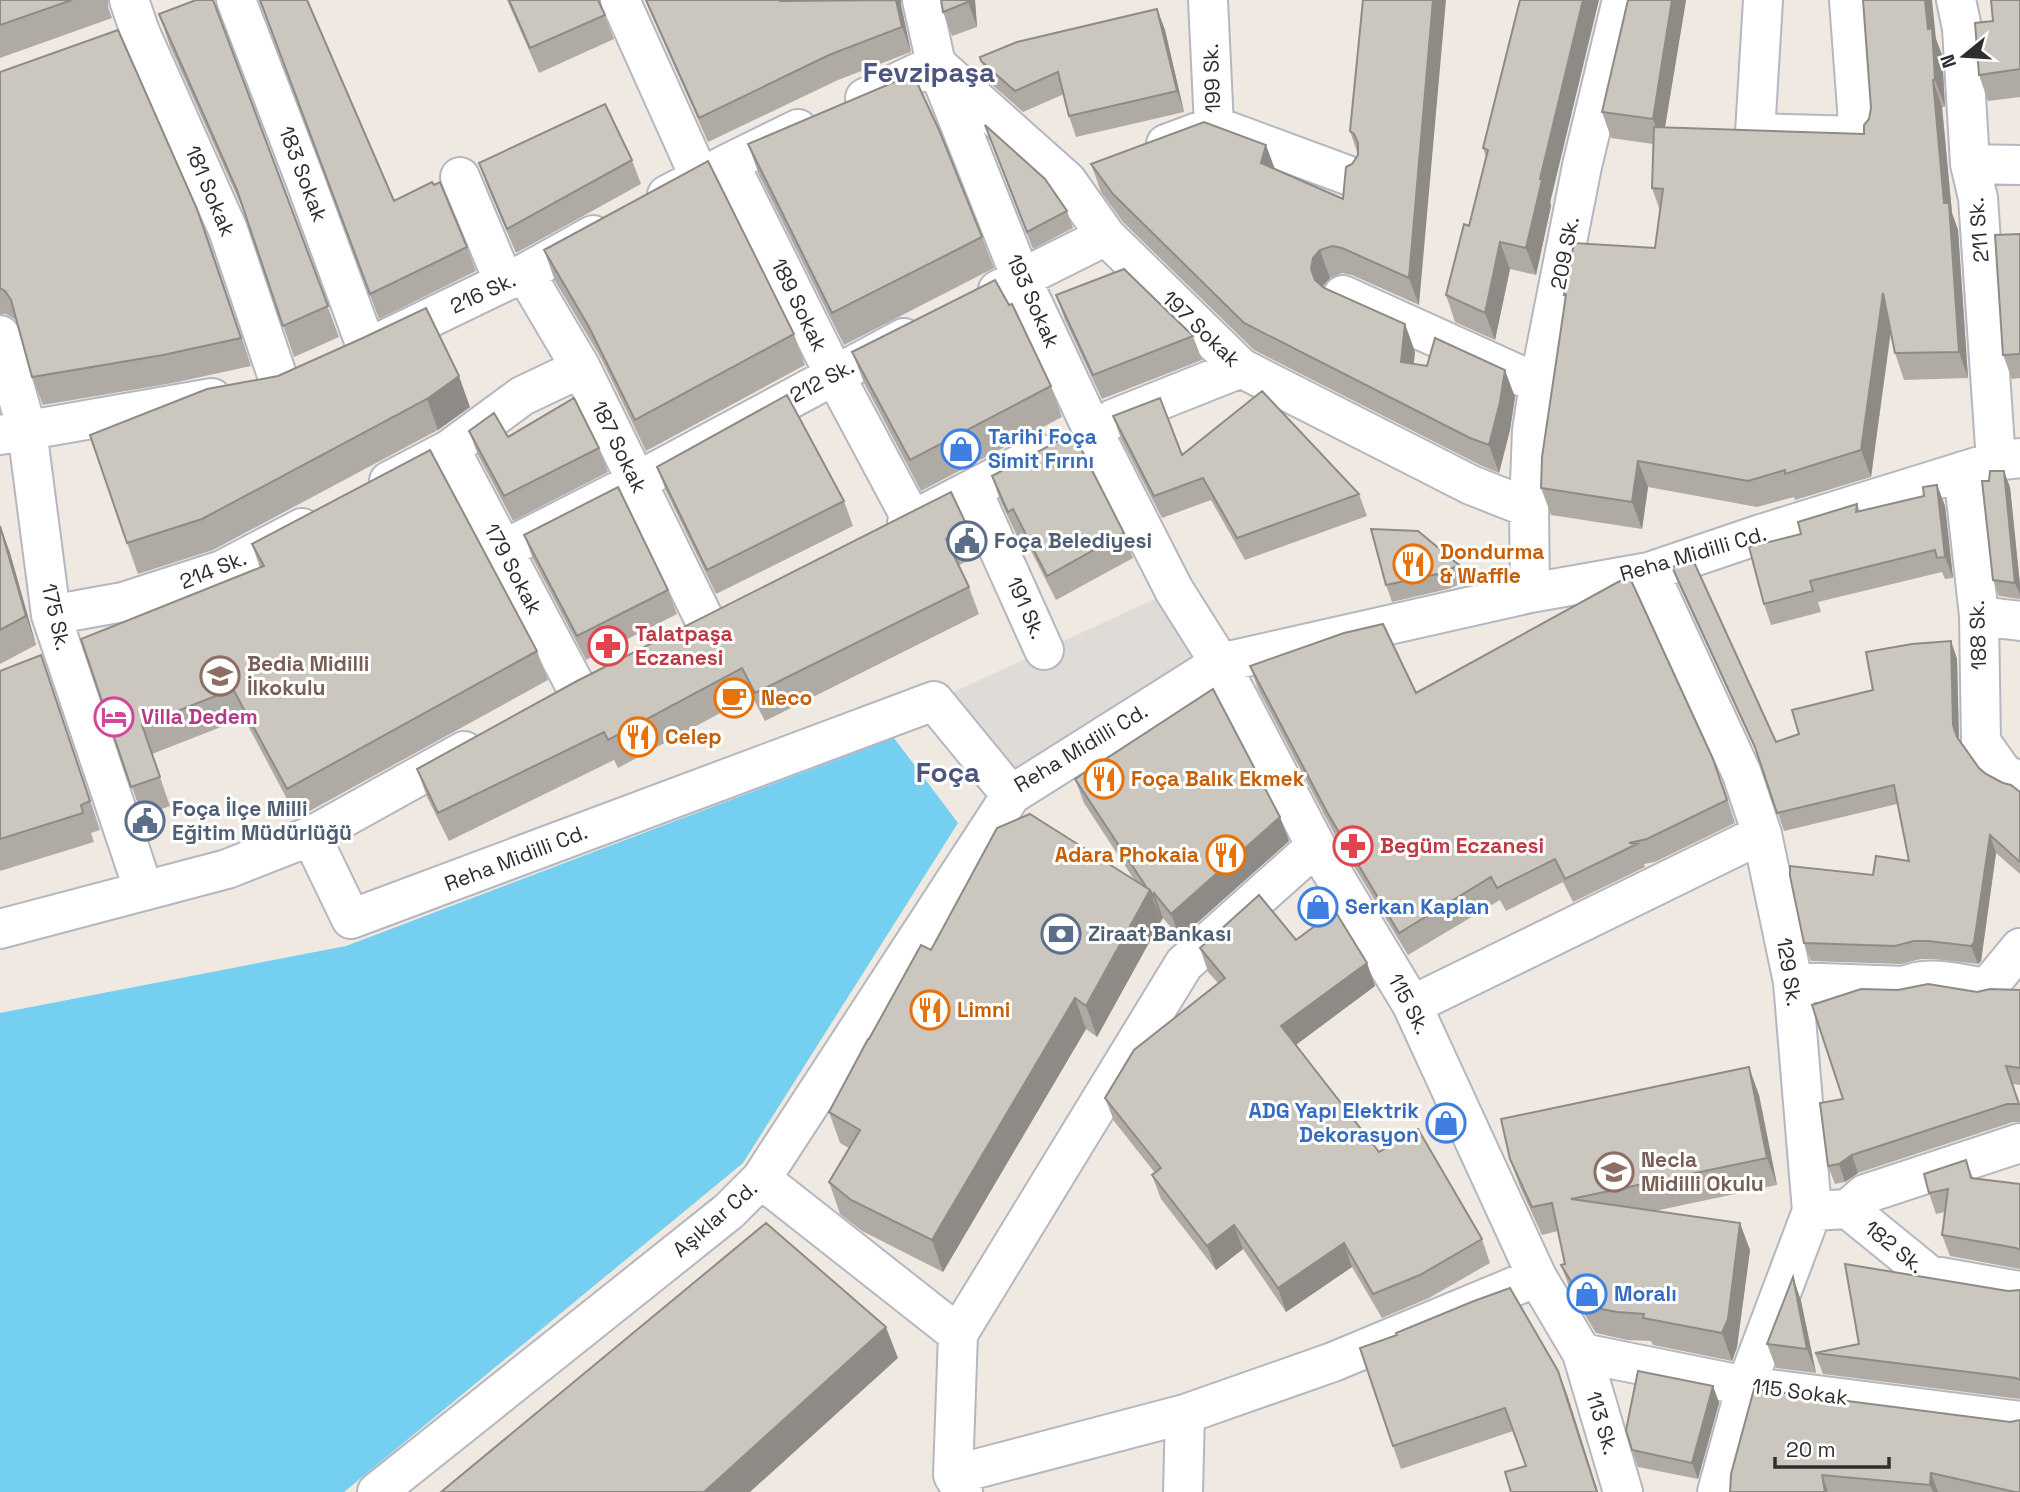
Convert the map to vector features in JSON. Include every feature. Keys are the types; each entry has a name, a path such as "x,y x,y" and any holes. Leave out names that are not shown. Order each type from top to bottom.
{"street":[{"name":"189 Sokak","path":"621,0 714,170 834,374 912,520"},
{"name":"193 Sokak","path":"922,0 936,64 1021,278 1091,427 1174,590 1220,663"},
{"name":"199 Sk.","path":"1067,181 1214,126 1208,0"},
{"name":"209 Sk.","path":"1530,593 1532,431 1539,384 1582,166 1622,0"},
{"path":"1763,0 1755,133 1860,136 1849,0"},
{"name":"211 Sk.","path":"1956,0 1962,28 1970,164 1978,198 1993,463"},
{"name":"183 Sokak","path":"220,2 305,180 367,349"},
{"name":"181 Sokak","path":"135,24 228,230 281,387"},
{"name":"216 Sk.","path":"14,433 281,387 367,349 514,277 714,170 936,64"},
{"name":"197 Sokak","path":"936,64 1067,181 1106,236 1241,369 1471,485 1529,508"},
{"path":"1214,126 1347,175"},
{"path":"1970,164 2020,165"},
{"name":"187 Sokak","path":"460,177 514,277 581,368 706,623"},
{"name":"212 Sk.","path":"503,550 834,374 1106,236"},
{"path":"1343,295 1539,384"},
{"name":"175 Sk.","path":"0,335 14,433 51,615 144,891"},
{"name":"214 Sk.","path":"51,615 123,602 222,570 450,449 522,396 581,368"},
{"path":"876,538 1091,427 1241,369"},
{"name":"179 Sokak","path":"450,449 503,550 565,696 612,671"},
{"name":"Reha Midilli Cd.","path":"311,836 351,919 934,701 1012,795 1220,663 1530,593 1649,572 1993,463"},
{"name":"188 Sk.","path":"1993,463 1979,616 1981,742 2003,773 2020,782"},
{"name":"191 Sk.","path":"972,490 1044,650"},
{"name":"129 Sk.","path":"1649,572 1742,774 1762,834 1793,982 1830,1210 1746,1386 1717,1492"},
{"path":"671,641 743,605"},
{"path":"1979,616 2020,621"},
{"name":"115 Sk.","path":"1220,663 1316,846 1412,1006 1537,1277 1582,1353"},
{"path":"0,929 227,869 311,836 492,736"},
{"name":"Aşıklar Cd.","path":"377,1492 729,1210 761,1179 1012,795"},
{"path":"1412,1006 1762,834"},
{"path":"1316,846 1184,964 958,1334 958,1483 1185,1414 1333,1362 1537,1277"},
{"path":"1793,982 1905,986 1930,981 1987,988 2020,948"},
{"path":"1830,1210 1865,1194 2020,1143"},
{"path":"761,1179 958,1334"},
{"name":"182 Sk.","path":"1830,1210 1929,1275 2020,1291"},
{"name":"115 Sokak","path":"1582,1353 1746,1386 2020,1421"},
{"name":"113 Sk.","path":"1582,1353 1623,1492"},
{"path":"1183,1492 1185,1414"}],"shaded area":[{"path":"1174,590 1220,663 1011,795 934,701"}],"water":[{"path":"894,738 958,823 743,1163 344,1492 0,1492 0,1013 346,946"}],"building":[{"path":"0,0 72,0 0,25"},
{"path":"196,0 213,0 328,306 283,326 237,190 159,14"},
{"path":"260,0 307,0 394,201 432,182 434,185 440,182 467,247 370,294"},
{"path":"509,0 598,0 605,15 530,48"},
{"path":"646,0 896,0 902,27 829,55 699,118"},
{"path":"941,0 968,0 968,2 943,12"},
{"path":"1363,0 1433,0 1409,278 1332,246 1320,250 1313,258 1311,269 1315,280 1324,288 1405,324 1401,362 1427,366 1435,338 1505,370 1489,445 1470,438 1244,323 1113,194 1091,164 1204,122 1266,145 1261,163 1343,199 1346,167 1352,164 1358,155 1358,143 1350,131"},
{"path":"1520,0 1583,0 1526,248 1500,242 1485,313 1446,295 1464,224 1469,226 1488,150 1483,148"},
{"path":"1628,0 1672,0 1653,119 1602,112"},
{"path":"1863,0 1925,0 1928,29 1932,28 1933,80 1944,203 1949,203 1959,352 1895,353 1883,293 1861,450 1785,474 1785,470 1748,481 1638,461 1632,502 1541,488 1542,457 1564,295 1574,243 1655,248 1663,189 1652,188 1654,127 1864,134 1864,125 1869,119 1871,108"},
{"path":"1991,0 2020,0 2020,69 1979,75 1975,23 1993,21"},
{"path":"1157,9 1177,91 1069,116 1058,72 1015,91 981,61 980,57 1017,42"},
{"path":"118,30 197,209 241,338 163,355 32,377 11,300 0,288 0,72"},
{"path":"913,74 939,130 982,237 832,313 748,144"},
{"path":"605,104 632,160 507,229 479,163"},
{"path":"985,125 1045,179 1067,211 1027,232"},
{"path":"708,161 794,334 635,420 589,327 544,250"},
{"path":"2020,234 2020,354 2003,355 1995,235"},
{"path":"1124,269 1193,336 1093,375 1056,295"},
{"path":"995,280 1009,305 1012,304 1051,386 910,460 852,352"},
{"path":"426,308 459,376 427,399 202,519 127,543 90,435 207,389 278,376"},
{"path":"1262,391 1359,494 1237,538 1203,478 1154,496 1113,416 1160,398 1182,455"},
{"path":"787,395 844,501 707,570 657,467"},
{"path":"574,398 599,448 504,496 469,431 494,413 508,437"},
{"path":"1073,433 1124,533 1047,576 1013,509 1008,512 992,476"},
{"path":"430,450 537,651 287,789 233,689 142,725 160,777 131,787 81,639 264,566 252,544"},
{"path":"1990,471 2004,471 2015,583 1993,580 1982,481 1989,481"},
{"path":"1937,485 1945,557 1937,558 1935,550 1810,581 1813,591 1764,604 1749,547 1801,534 1798,522 1857,504 1856,512 1924,496 1923,487"},
{"path":"618,487 668,590 577,636 524,535"},
{"path":"951,492 968,528 946,539 969,587 755,693 742,668 608,740 604,732 438,813 417,769 577,681"},
{"path":"0,526 26,616 0,630"},
{"path":"1371,529 1418,531 1459,565 1442,573 1386,585"},
{"path":"1693,560 1776,742 1799,734 1792,710 1873,690 1866,652 1951,641 1953,725 1957,737 1979,768 2020,792 2020,862 1990,835 1974,943 1971,946 1928,941 1895,946 1804,943 1790,866 1873,875 1876,856 1909,861 1894,785 1777,813 1755,747 1672,567"},
{"path":"1629,576 1713,759 1727,800 1647,839 1629,843 1637,844 1565,879 1555,859 1497,888 1491,877 1399,933 1327,812 1250,666 1344,633 1383,624 1416,693"},
{"path":"41,655 90,801 81,805 83,813 0,839 0,671"},
{"path":"1213,689 1280,817 1171,914 1147,888 1075,779"},
{"path":"1030,814 1150,890 1086,1006 1075,998 932,1240 851,1200 829,1182 860,1130 829,1112 921,945 931,950 997,828"},
{"path":"1259,895 1296,940 1335,911 1367,963 1281,1026 1379,1152 1418,1129 1482,1239 1420,1275 1373,1294 1344,1243 1278,1288 1234,1225 1207,1246 1152,1175 1161,1168 1105,1098 1134,1050 1225,978 1200,948"},
{"path":"1928,984 1977,992 1990,989 2020,990 2020,1068 2006,1066 2019,1104 2007,1104 1852,1155 1839,1164 1828,1166 1820,1103 1843,1099 1812,1005 1861,989 1898,990"},
{"path":"1749,1067 1767,1158 1571,1199 1740,1223 1728,1319 1722,1333 1643,1318 1644,1314 1586,1306 1561,1265 1565,1264 1552,1203 1532,1207 1510,1159 1501,1119"},
{"path":"1966,1160 1971,1178 2020,1184 2020,1250 1942,1235 1948,1189 1929,1193 1924,1174"},
{"path":"766,1223 886,1327 704,1492 441,1492"},
{"path":"1845,1264 2008,1291 2020,1290 2020,1380 1815,1353 1859,1344"},
{"path":"1793,1277 1807,1349 1767,1344"},
{"path":"1510,1288 1558,1371 1597,1492 1511,1492 1505,1472 1526,1466 1505,1408 1393,1446 1360,1348"},
{"path":"1638,1371 1713,1386 1692,1463 1632,1450 1626,1430"},
{"path":"1754,1389 2010,1422 2020,1420 2020,1492 1931,1473 1930,1485 1822,1475 1825,1492 1730,1492 1731,1474"}],"place":[{"name":"Tarihi Foça Simit Fırını","path":"961,449"},
{"name":"Foça Belediyesi","path":"967,541"},
{"name":"Dondurma & Waffle","path":"1413,564"},
{"name":"Talatpaşa Eczanesi","path":"608,646"},
{"name":"Bedia Midilli İlkokulu","path":"220,676"},
{"name":"Neco","path":"734,698"},
{"name":"Villa Dedem","path":"114,717"},
{"name":"Celep","path":"638,737"},
{"name":"Foça Balık Ekmek","path":"1104,779"},
{"name":"Foça İlçe Milli Eğitim Müdürlüğü","path":"145,821"},
{"name":"Begüm Eczanesi","path":"1353,846"},
{"name":"Adara Phokaia","path":"1226,855"},
{"name":"Serkan Kaplan","path":"1318,907"},
{"name":"Ziraat Bankası","path":"1061,934"},
{"name":"Limni","path":"930,1010"},
{"name":"ADG Yapı Elektrik Dekorasyon","path":"1446,1123"},
{"name":"Necla Midilli Okulu","path":"1614,1172"},
{"name":"Moralı","path":"1587,1294"}],"district":[{"name":"Fevzipaşa","path":"929,72"},
{"name":"Foça","path":"948,772"}]}
